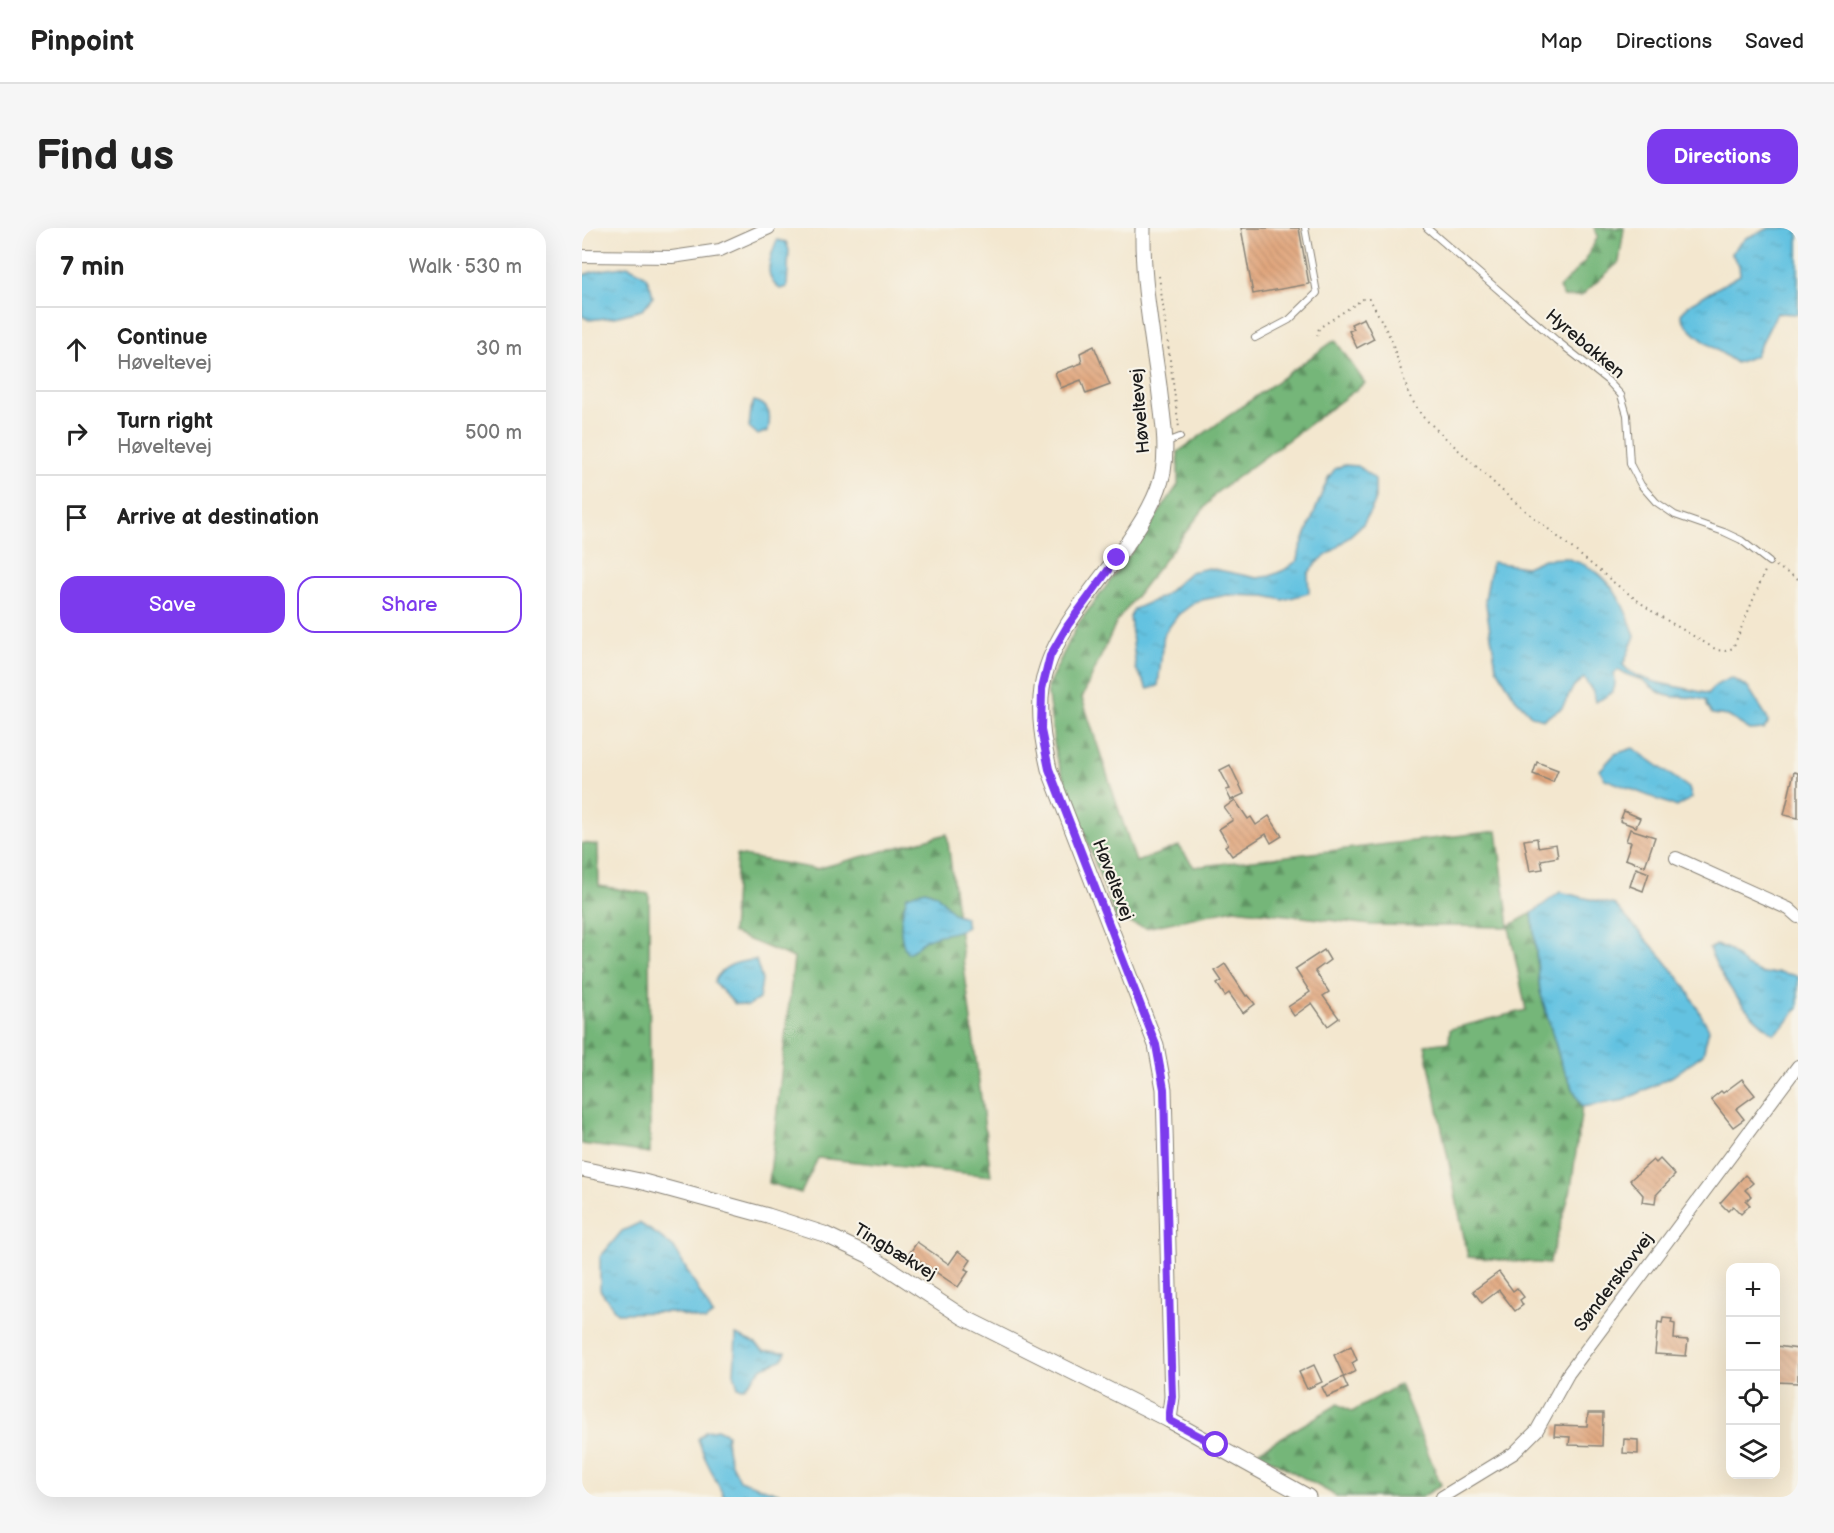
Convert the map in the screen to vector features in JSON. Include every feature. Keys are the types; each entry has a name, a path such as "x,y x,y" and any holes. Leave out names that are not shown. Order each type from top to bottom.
{"street":[{"path":"582,256 672,257 720,250 769,228"},
{"name":"Høveltevej","path":"1143,228 1143,264 1173,439 1152,504 1123,549 1068,625 1050,656 1042,689 1041,730 1049,769 1156,1045 1161,1068 1164,1089 1172,1397 1169,1420"},
{"path":"1676,858 1789,909 1798,917"},
{"name":"Sønderskovvej","path":"1442,1497 1514,1453 1537,1430 1568,1374 1798,1066"},
{"name":"Tingbækvej","path":"582,1169 661,1186 824,1234 868,1255 963,1317 1169,1420"},
{"path":"1169,1420 1308,1497"}],"lane":[{"path":"1255,338 1289,320 1317,293 1305,228"},
{"name":"Hyrebakken","path":"1427,228 1556,340 1608,381 1621,395 1627,416 1630,464 1641,485 1656,502 1675,515 1732,536 1769,562"}],"path":[{"path":"1159,275 1173,439"},
{"path":"1317,336 1319,328 1363,299 1370,299 1392,339 1409,395 1422,416 1509,497 1617,585 1653,612 1717,650 1725,651 1733,648 1769,562 1798,579"}],"green space":[{"path":"1594,228 1624,228 1619,262 1581,296 1564,297 1559,288 1585,261 1598,236"},
{"path":"1335,340 1365,383 1216,493 1117,621 1082,698 1136,862 1179,846 1194,867 1497,831 1509,926 1532,913 1540,991 1561,1063 1582,1107 1571,1189 1549,1264 1468,1257 1425,1045 1449,1042 1450,1029 1526,1010 1509,927 1371,925 1234,909 1146,928 1116,919 1056,757 1047,687 1078,624 1178,485 1178,452"},
{"path":"947,834 991,1176 818,1158 801,1193 769,1183 794,958 732,933 737,855 816,869"},
{"path":"582,843 598,845 599,886 649,894 650,1153 582,1144"},
{"path":"1400,1384 1441,1485 1422,1497 1338,1497 1257,1452 1338,1404 1352,1412"}],"water":[{"path":"1770,228 1798,228 1798,314 1777,313 1755,356 1736,363 1696,335 1681,314 1691,303 1740,275 1739,265 1731,253 1746,238"},
{"path":"777,240 786,242 789,250 787,287 780,289 774,284 769,273 770,260"},
{"path":"627,266 642,273 650,284 653,297 642,310 615,317 589,320 582,316 582,276 596,271"},
{"path":"754,401 767,408 769,416 768,431 758,435 749,427"},
{"path":"1343,465 1358,466 1375,479 1375,502 1363,524 1316,563 1308,574 1309,593 1283,600 1265,596 1227,595 1197,601 1178,615 1164,634 1158,686 1148,689 1136,669 1130,617 1134,609 1162,597 1190,572 1209,568 1257,578 1284,570 1298,560 1300,549 1328,478 1335,469"},
{"path":"1566,558 1600,575 1614,590 1635,636 1623,665 1629,671 1662,684 1708,694 1715,686 1731,678 1748,687 1767,717 1768,723 1764,729 1750,730 1728,716 1712,714 1706,706 1706,701 1664,695 1644,681 1618,670 1614,674 1614,689 1605,697 1595,702 1593,692 1584,678 1574,686 1562,708 1544,719 1532,716 1515,698 1496,667 1485,599 1492,562 1526,567 1544,559"},
{"path":"1633,748 1689,788 1692,798 1677,807 1605,779 1600,770 1615,754"},
{"path":"925,890 936,894 953,913 965,917 967,927 931,938 907,953 901,932 907,896"},
{"path":"1560,892 1615,905 1685,986 1709,1029 1703,1054 1673,1076 1625,1100 1582,1107 1561,1063 1540,991 1532,913"},
{"path":"1716,945 1728,949 1745,965 1763,974 1779,972 1798,976 1798,1007 1785,1025 1774,1034 1735,996 1709,949"},
{"path":"756,960 762,980 759,999 748,1006 735,1004 714,982 721,972 731,965"},
{"path":"639,1223 674,1248 713,1315 705,1321 670,1312 617,1313 600,1290 600,1257 622,1231"},
{"path":"736,1335 756,1344 764,1351 786,1352 782,1360 763,1367 744,1388 738,1387 734,1374"},
{"path":"717,1429 727,1434 728,1452 739,1480 785,1497 724,1497 698,1439 706,1431"}],"building":[{"path":"1241,228 1299,228 1309,284 1253,294"},
{"path":"1364,318 1374,339 1357,348 1349,331 1354,329 1351,324"},
{"path":"1094,346 1110,385 1086,394 1081,380 1061,388 1055,373 1082,363 1080,353"},
{"path":"1537,762 1558,770 1553,782 1533,774"},
{"path":"1230,765 1244,794 1231,800 1226,790 1230,789 1220,770"},
{"path":"1794,772 1798,773 1798,818 1784,815"},
{"path":"1235,800 1248,819 1251,817 1256,825 1269,816 1282,836 1271,843 1266,834 1232,856 1225,846 1228,844 1219,829 1233,820 1224,808"},
{"path":"1624,811 1640,818 1636,827 1620,821"},
{"path":"1630,829 1655,837 1645,866 1625,859 1631,842 1626,841"},
{"path":"1537,838 1538,847 1556,844 1558,857 1541,860 1543,869 1530,871 1524,840"},
{"path":"1636,868 1649,873 1643,891 1630,886"},
{"path":"1324,950 1330,960 1315,971 1329,992 1323,996 1339,1018 1328,1026 1312,1003 1294,1016 1288,1007 1310,992 1295,969"},
{"path":"1225,964 1246,996 1248,995 1255,1004 1243,1013 1229,993 1225,996 1217,984 1222,981 1215,971"},
{"path":"1742,1079 1755,1095 1736,1109 1744,1119 1733,1127 1711,1099"},
{"path":"1660,1159 1675,1175 1656,1195 1655,1204 1642,1202 1643,1195 1630,1180 1653,1160 1656,1163"},
{"path":"1745,1175 1753,1183 1745,1190 1751,1196 1746,1201 1750,1205 1741,1214 1733,1206 1728,1211 1720,1203"},
{"path":"917,1242 949,1264 958,1251 971,1260 965,1269 969,1271 958,1287 909,1254"},
{"path":"1499,1272 1513,1291 1517,1288 1524,1297 1520,1300 1523,1305 1515,1311 1499,1290 1482,1303 1473,1291"},
{"path":"1663,1318 1672,1319 1671,1323 1675,1324 1674,1339 1688,1340 1686,1356 1655,1354 1658,1322 1662,1323"},
{"path":"1351,1346 1357,1360 1352,1363 1356,1371 1344,1377 1334,1355"},
{"path":"1780,1347 1798,1349 1798,1383 1780,1382"},
{"path":"1314,1365 1322,1382 1307,1389 1299,1372"},
{"path":"1343,1377 1348,1388 1327,1397 1322,1387"},
{"path":"1588,1413 1603,1413 1602,1446 1569,1445 1570,1437 1554,1436 1555,1425 1587,1426"},
{"path":"1624,1439 1638,1440 1638,1454 1623,1453"}],"route":[{"path":"1117,558 1068,625 1050,656 1042,689 1041,730 1049,769 1156,1045 1161,1068 1164,1089 1172,1397 1169,1420 1216,1445"}]}
